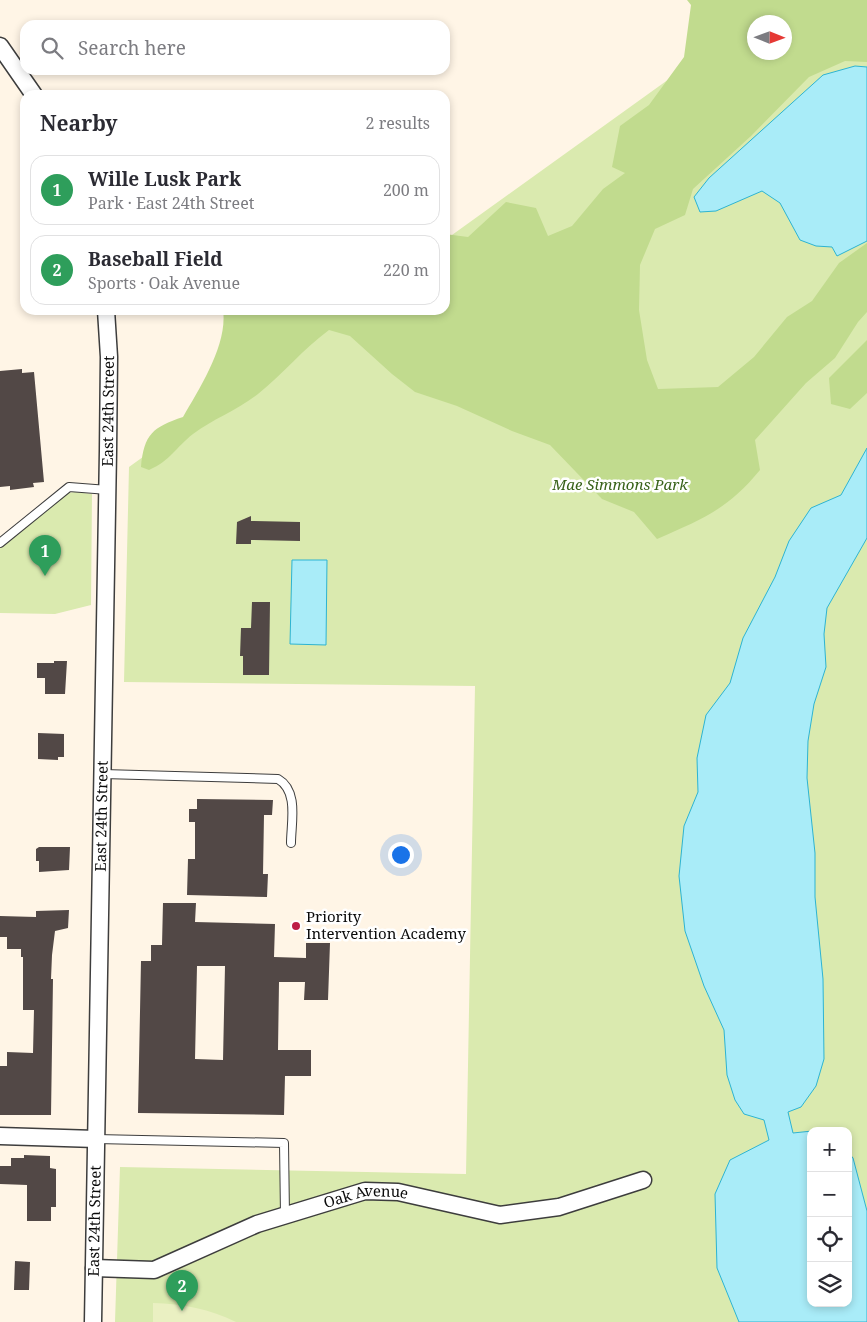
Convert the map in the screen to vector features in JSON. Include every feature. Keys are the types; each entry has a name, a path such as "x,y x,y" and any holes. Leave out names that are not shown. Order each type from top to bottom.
{"street":[{"path":"0,46 20,75"},
{"path":"20,75 31,90"},
{"name":"East 24th Street","path":"93,1322 108,490 109,357 106,315"},
{"path":"0,1136 96,1139"},
{"name":"Oak Avenue","path":"94,1268 154,1270 257,1224 365,1191 398,1192 500,1215 559,1208 643,1180"}],"lane":[{"path":"0,543 69,487 108,490"},
{"path":"102,774 278,779 284,783 291,793 291,843"},
{"path":"96,1139 284,1143 285,1216"}],"green space":[{"path":"687,0 867,0 867,62 845,61 809,77 751,136 693,189 685,215 655,229 640,265 639,310 647,360 658,389 718,387 754,357 787,317 812,301 839,263 867,243 867,312 858,322 835,358 806,383 755,440 760,470 737,494 714,512 657,539 634,512 602,499 550,445 512,431 457,406 415,392 350,336 329,330 250,400 193,434 168,458 156,466 149,470 141,467 142,456 152,433 164,424 183,417 204,379 217,351 221,337 223,315 450,315 450,235 468,237 506,202 536,208 548,236 572,226 603,189 625,173 612,167 620,126 649,105 684,57 691,5"},
{"name":"Mae Simmons Park","path":"779,0 867,0 867,1322 115,1322 120,1167 466,1174 475,686 124,682 129,467 340,315 450,315 450,236 747,23 747,60 792,60 792,15 758,15"},
{"path":"867,340 867,393 850,409 831,404 829,378"},
{"path":"66,493 92,494 91,605 55,614 0,613 0,547"},
{"path":"153,1303 196,1308 236,1322 153,1322"}],"water":[{"path":"855,66 867,67 867,241 837,256 832,247 816,246 800,240 780,203 762,191 716,211 700,212 694,197 709,178 823,75"},
{"path":"867,448 867,538 827,608 824,634 826,667 814,704 808,741 807,778 815,853 815,897 823,979 824,1059 816,1086 801,1107 788,1112 793,1133 807,1132 807,1307 852,1307 852,1157 867,1211 867,1322 739,1322 717,1268 715,1194 730,1160 769,1140 764,1120 744,1114 735,1100 727,1075 724,1030 704,986 685,931 679,876 684,826 698,792 697,758 706,715 730,683 743,638 775,577 789,541 811,508 841,495"},
{"path":"292,560 327,560 326,645 290,644"}],"building":[{"path":"22,369 22,373 34,372 44,482 33,483 34,487 10,490 10,486 0,487 0,371"},
{"path":"251,516 251,521 300,522 300,541 251,540 251,544 236,544 237,522"},
{"path":"252,602 270,602 269,675 243,675 243,656 240,656 241,628 251,628"},
{"path":"54,661 67,661 65,694 45,694 45,678 37,678 37,663 54,663"},
{"path":"38,733 64,734 64,757 58,757 58,760 38,759"},
{"path":"197,799 273,800 272,815 264,815 263,874 268,874 267,897 187,895 188,859 195,859 195,822 189,822 189,809 197,809"},
{"path":"39,847 70,847 69,870 39,872 39,861 36,861 36,849"},
{"name":"Priority Intervention Academy","path":"163,903 196,903 195,922 275,924 274,957 306,958 306,943 330,943 328,1000 304,1000 305,982 279,982 278,1050 311,1050 311,1076 285,1076 284,1115 138,1113 141,961 151,961 151,945 162,945","holes":["197,966 225,966 223,1060 195,1059"]},
{"path":"69,910 68,928 55,931 52,955 51,1115 0,1115 0,1066 7,1066 7,1052 33,1053 34,1010 23,1010 23,957 21,957 21,949 7,949 7,937 0,937 0,916 36,917 36,911"},
{"path":"24,1155 50,1156 50,1168 56,1169 56,1207 51,1207 51,1221 27,1221 27,1185 0,1184 0,1166 11,1166 11,1158 24,1158"},
{"path":"15,1261 30,1262 29,1290 14,1290"}],"place":[{"name":"Wille Lusk Park","path":"45,576"},
{"name":"Priority Intervention Academy","path":"296,926"},
{"name":"Baseball Field","path":"182,1311"}]}
